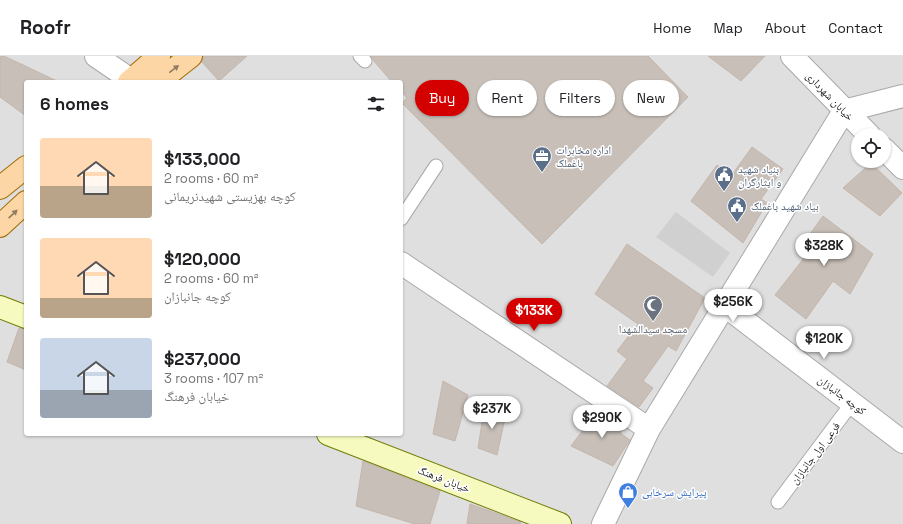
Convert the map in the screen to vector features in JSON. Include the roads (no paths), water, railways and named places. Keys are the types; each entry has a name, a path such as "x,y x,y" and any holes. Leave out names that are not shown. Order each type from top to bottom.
{"main road":[{"path":"131,80 159,56"},
{"path":"160,80 190,56"},
{"path":"0,188 24,169"},
{"path":"0,226 24,204"},
{"path":"0,307 24,316"},
{"name":"خیابان فرهنگ","path":"333,436 560,524"}],"street":[{"path":"96,56 129,80"},
{"name":"خیابان شهرداری","path":"792,56 862,128"},
{"path":"603,524 648,429 844,111 903,96"},
{"path":"891,156 903,168"},
{"path":"403,264 648,429"},
{"name":"کوچه جانبازان","path":"724,305 903,442"}],"lane":[{"path":"403,216 436,166"},
{"name":"فرعی اول جانبازان","path":"778,502 852,403"}],"place":[{"name":"اداره مخابرات باغملک","path":"542,173"},
{"name":"بنیاد شهید و ایثارگران","path":"724,192"},
{"name":"بیاد شهید باغملک","path":"737,223"},
{"name":"مسجد سیدالشهدا","path":"653,322"},
{"name":"پیرایش سرخابی","path":"628,509"}]}
